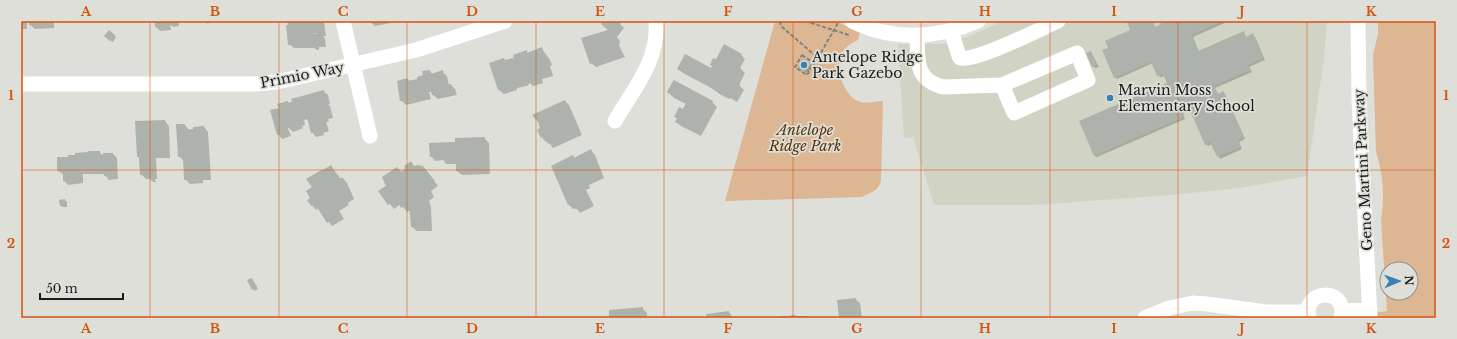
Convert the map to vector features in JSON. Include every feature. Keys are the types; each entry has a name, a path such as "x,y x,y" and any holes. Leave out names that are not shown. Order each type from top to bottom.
{"street":[{"path":"343,21 370,136"},
{"name":"Primio Way","path":"21,84 266,83 416,50 505,21"},
{"path":"614,121 651,60 656,37 656,21"},
{"path":"854,22 871,29 885,32 918,35 940,33 978,21"},
{"path":"951,30 960,58 967,59 985,54 1058,21"},
{"name":"Geno Martini Parkway","path":"1358,21 1359,101 1370,314"},
{"path":"918,35 919,69 925,78 930,82 943,87 1002,85 1076,53 1088,80 1014,113 1002,85"},
{"path":"1145,318 1169,308 1193,303 1266,312 1309,315 1311,302 1316,297 1323,295 1330,295 1336,299 1340,304 1342,314 1370,314"}],"path":[{"path":"780,21 781,26 818,58"},
{"path":"804,21 850,35 854,22"},
{"path":"814,63 802,56 795,67 807,75 839,21"},
{"path":"809,60 812,53"}],"shaded area":[{"name":"Marvin Moss Elementary School","path":"1003,21 1327,21 1324,59 1307,176 1239,188 1171,195 1035,205 934,205 913,137 904,138 898,44 941,44 967,37"}],"green space":[{"name":"Antelope Ridge Park","path":"775,21 835,21 860,32 858,40 847,47 840,57 839,70 843,84 855,100 866,103 883,101 881,180 876,189 862,197 725,201"},
{"path":"1378,21 1436,21 1436,318 1342,318 1387,311 1386,301 1419,301 1419,261 1384,261 1381,220 1383,186 1376,152 1373,55 1378,34"}],"building":[{"path":"29,21 50,21 50,24 29,25"},
{"path":"155,21 167,21 167,26 155,27"},
{"path":"287,21 321,21 322,32 315,32 315,28 309,29 309,34 321,33 322,43 315,43 315,46 311,46 311,43 288,45"},
{"path":"603,21 619,21 621,23 613,32 616,36 615,41 618,48 620,47 622,53 590,64 581,38 608,30 601,24"},
{"path":"1152,21 1155,27 1161,24 1159,21 1223,21 1191,35 1198,51 1244,31 1246,37 1253,33 1264,58 1248,65 1250,70 1214,86 1218,94 1223,91 1244,137 1238,140 1241,147 1217,157 1210,142 1205,145 1189,108 1181,111 1184,117 1094,156 1079,121 1167,83 1163,74 1157,76 1151,62 1114,78 1102,50 1108,48 1105,41 1130,30 1127,22"},
{"path":"109,30 115,35 110,41 104,36"},
{"path":"724,44 742,54 735,65 741,68 735,81 740,84 732,98 725,94 721,95 709,86 677,69 685,54 711,68 712,66 710,65 713,58 716,59"},
{"path":"542,47 544,55 546,54 549,61 546,62 550,71 538,75 539,79 528,82 527,79 522,80 523,81 498,90 489,63 504,58 505,60 514,58 513,55 527,50 527,53"},
{"path":"1091,51 1097,65 1092,67 1086,53"},
{"name":"Antelope Ridge Park Gazebo","path":"803,58 811,64 805,72 797,67"},
{"path":"430,70 431,74 443,70 446,85 451,84 453,91 432,95 430,87 425,88 427,95 400,101 397,81 407,78 408,81 417,79 417,77 423,75 422,71"},
{"path":"674,80 713,101 697,133 675,122 677,118 674,117 679,107 683,109 686,103 667,92"},
{"path":"324,90 326,99 324,100 326,101 329,113 323,118 325,127 319,128 320,130 311,133 306,114 300,115 302,120 298,121 299,124 287,128 286,123 284,124 287,132 277,135 270,110 279,108 277,104 288,101 288,103 292,102 291,99"},
{"path":"565,100 572,115 561,120 563,125 568,122 566,119 573,116 579,131 548,144 544,136 541,138 537,130 540,128 538,122 532,115"},
{"path":"165,120 167,154 152,154 153,175 151,175 152,178 148,178 147,175 140,175 139,157 137,157 135,121"},
{"path":"176,124 185,124 185,130 193,129 193,127 204,126 207,176 199,176 199,179 184,180 183,156 178,157"},
{"path":"485,137 486,170 456,171 456,160 441,160 441,156 430,157 429,143 455,142 455,138"},
{"path":"591,149 601,173 585,181 586,183 582,185 591,202 575,209 572,203 568,205 551,166 573,155 574,158"},
{"path":"100,151 100,155 103,155 103,153 113,153 114,175 104,176 103,170 79,170 79,179 63,181 63,171 57,171 57,157 68,157 68,155 75,155 75,153"},
{"path":"411,161 414,166 423,166 435,181 427,186 430,192 425,197 427,201 428,227 411,227 409,204 401,208 397,199 388,205 378,191 386,186 382,177 397,167 402,172 405,168 404,166"},
{"path":"331,165 339,178 343,178 345,181 350,194 344,198 346,200 336,207 341,214 327,223 315,204 311,206 307,200 310,198 306,191 312,187 306,179"},
{"path":"65,199 66,205 60,206 59,200"},
{"path":"252,278 257,287 252,290 247,280"},
{"path":"856,298 858,318 839,318 837,300"},
{"path":"643,307 643,318 609,318 609,310"},
{"path":"729,311 730,318 707,318 706,314"},
{"path":"779,316 807,316 807,318 779,318"}],"place":[{"name":"Antelope Ridge Park Gazebo","path":"804,65"},
{"name":"Marvin Moss Elementary School","path":"1110,98"}]}
